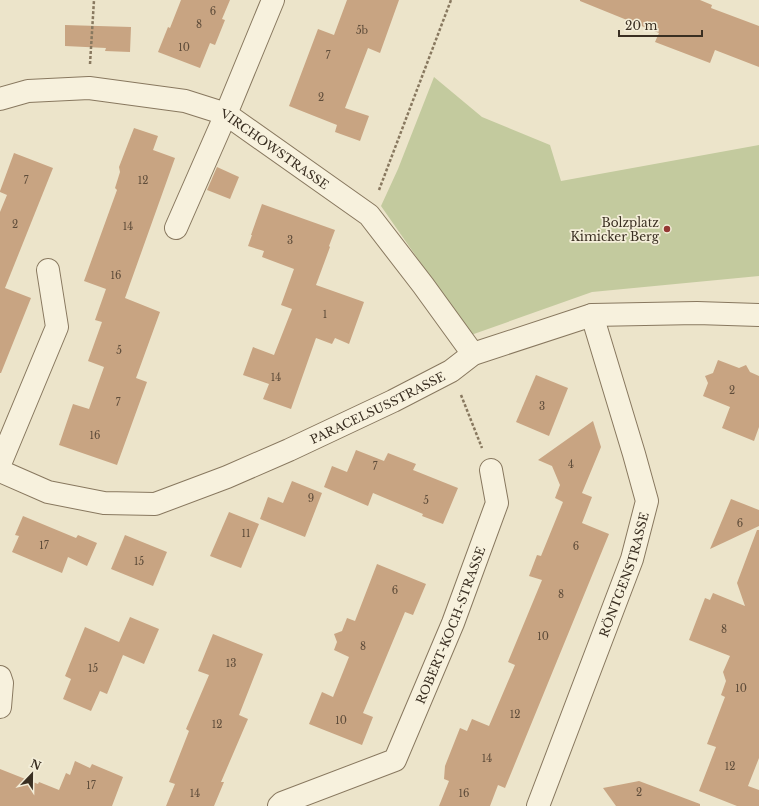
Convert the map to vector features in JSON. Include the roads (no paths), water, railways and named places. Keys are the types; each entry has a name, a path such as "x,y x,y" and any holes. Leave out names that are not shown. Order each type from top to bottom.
{"street":[{"path":"176,228 226,114 273,0"},
{"name":"VIRCHOWSTRASSE","path":"0,99 28,91 89,88 184,101 226,114 369,215 423,285 473,354"},
{"path":"0,464 57,327 48,270"},
{"name":"PARACELSUSSTRASSE","path":"0,471 48,492 104,503 155,504 228,477 393,401 451,372 473,354 592,315 697,313 759,315"},
{"name":"RÖNTGENSTRASSE","path":"538,806 632,558 647,501 592,315"},
{"name":"ROBERT-KOCH-STRASSE","path":"279,806 282,803 395,760 453,623 497,503 492,470"},
{"path":"0,677 2,683 0,707"}],"place":[{"name":"Bolzplatz Kimicker Berg","path":"667,229"}]}
